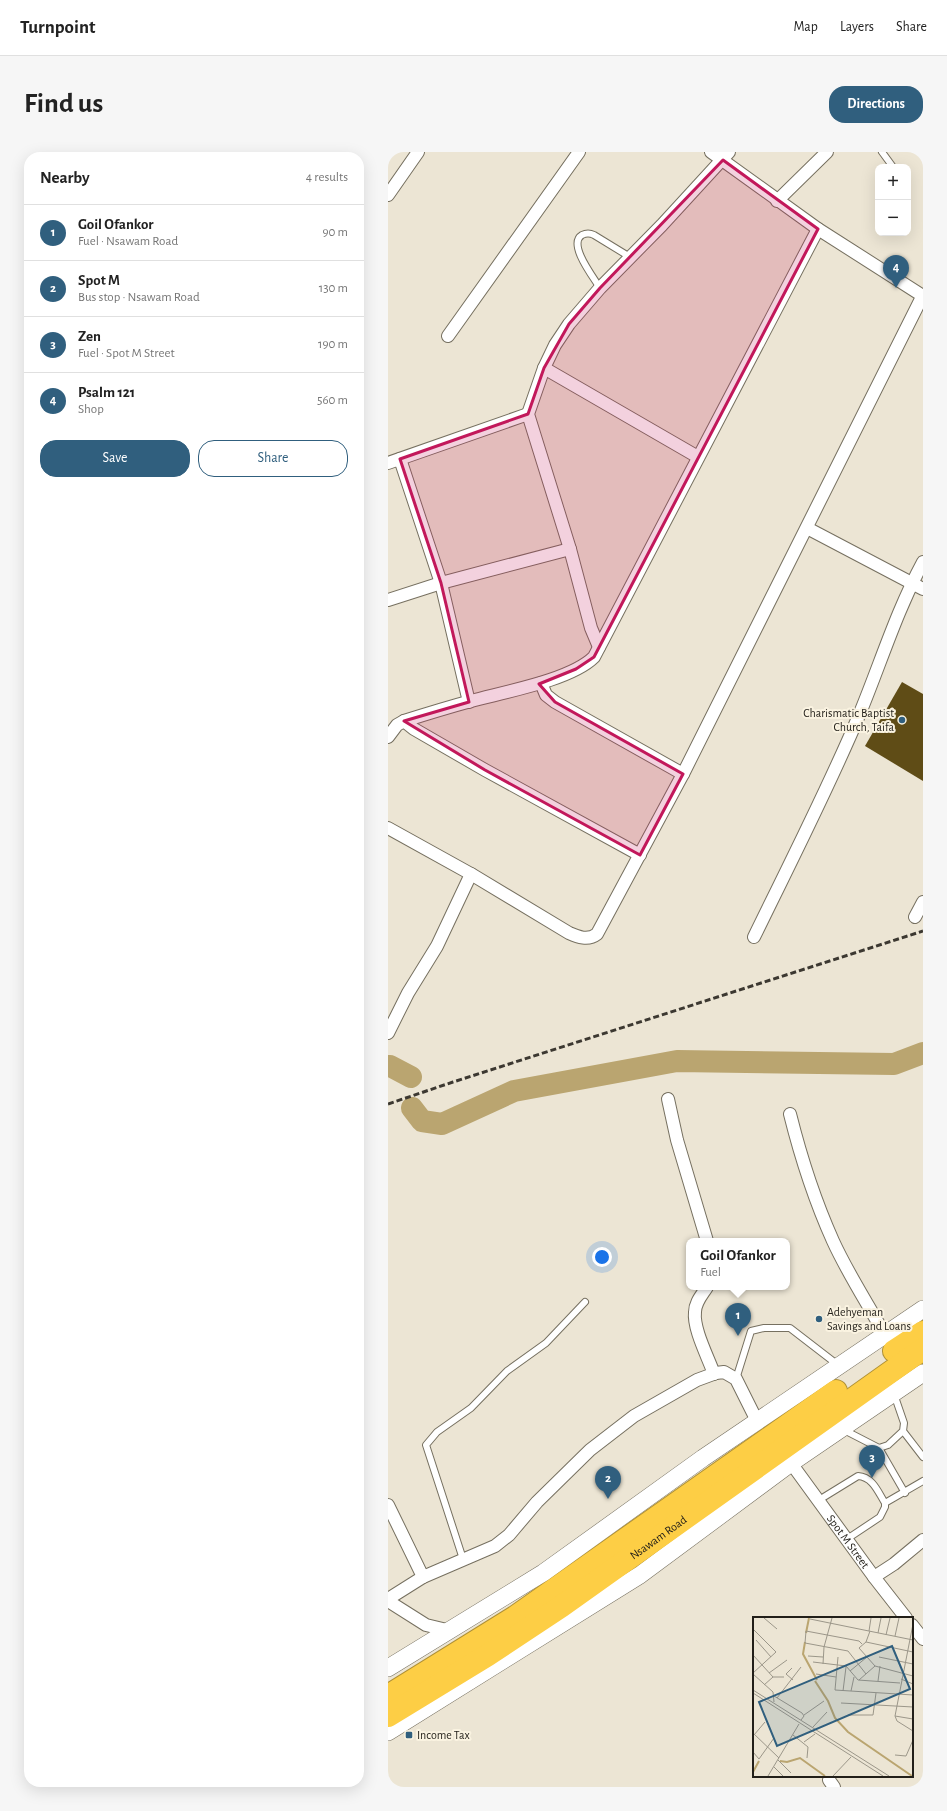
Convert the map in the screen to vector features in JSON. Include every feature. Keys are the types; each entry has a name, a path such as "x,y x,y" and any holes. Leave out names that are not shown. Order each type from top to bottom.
{"highway":[{"name":"Nsawam Road","path":"388,1696 515,1617 640,1530 708,1480 923,1332"},
{"name":"Nsawam Road","path":"388,1716 488,1655 562,1606 923,1349"}],"main road":[{"path":"388,1668 543,1574 703,1458 923,1309"},
{"path":"388,1732 640,1575 792,1463 923,1373"}],"street":[{"path":"388,195 418,152"},
{"path":"448,336 579,152"},
{"path":"388,828 471,874 569,933 581,938 593,937 601,929 683,774 923,296 777,201 726,156 712,152"},
{"path":"777,201 827,152"},
{"path":"599,647 591,628 570,549 528,414 544,368 558,340 600,288 726,156"},
{"path":"388,737 397,725 404,721 541,683 576,669 588,662 599,647 818,229"},
{"path":"544,368 698,457"},
{"path":"388,463 528,414"},
{"path":"400,459 441,583 469,702"},
{"path":"807,528 923,589"},
{"path":"388,600 441,583 570,549"},
{"path":"754,938 836,768 912,583 923,562"},
{"path":"541,683 546,695 555,702 683,774"},
{"path":"404,721 414,729 485,770 640,855"},
{"path":"388,1033 408,993 436,946 471,874"},
{"path":"915,917 923,902"},
{"path":"668,1099 677,1140 706,1238"},
{"path":"790,1114 797,1143 811,1185 834,1243 886,1335"},
{"path":"705,1290 697,1301 695,1312 697,1327 714,1374"},
{"path":"451,1631 426,1624 388,1600 423,1577 463,1558 495,1546 509,1535 537,1502 590,1450 634,1416 697,1380 724,1372 736,1379 757,1421"},
{"name":"Spot M Street","path":"792,1463 874,1577 905,1617"},
{"path":"388,1505 423,1577"},
{"path":"874,1577 894,1564 923,1540"},
{"path":"913,1626 923,1639"}],"lane":[{"path":"882,152 891,164"},
{"path":"600,288 579,251 577,244 579,237 590,233 630,257"},
{"path":"463,1558 426,1445 437,1432 471,1408 507,1371 546,1343 585,1302"},
{"path":"736,1379 751,1331 764,1328 790,1328 839,1366"},
{"path":"879,1448 888,1445 903,1431 904,1423 894,1393"},
{"path":"840,1429 879,1448 905,1493"},
{"path":"903,1431 923,1457"},
{"path":"819,1500 858,1476 864,1476 873,1482 885,1503 885,1507 880,1517 847,1539"},
{"path":"885,1503 923,1482"}],"highlighted area":[{"path":"723,160 818,229 594,657 576,669 539,684 555,702 683,774 640,855 485,770 404,721 469,702 441,583 400,459 528,414 544,368 569,324 600,288"}],"building":[{"name":"Charismatic Baptist Church, Taifa","path":"902,682 923,694 923,781 865,746"}],"waterway":[{"path":"412,1108 422,1121 442,1124 514,1091 677,1061 894,1064 923,1053"},
{"path":"388,1066 411,1077"}],"railway":[{"path":"388,1104 923,931"}],"place":[{"name":"Psalm 121","path":"896,288"},
{"name":"Charismatic Baptist Church, Taifa","path":"902,720"},
{"name":"Adehyeman Savings and Loans","path":"819,1319"},
{"name":"Goil Ofankor","path":"738,1336"},
{"name":"Zen","path":"872,1478"},
{"name":"Spot M","path":"608,1499"},
{"name":"Income Tax","path":"409,1735"}]}
